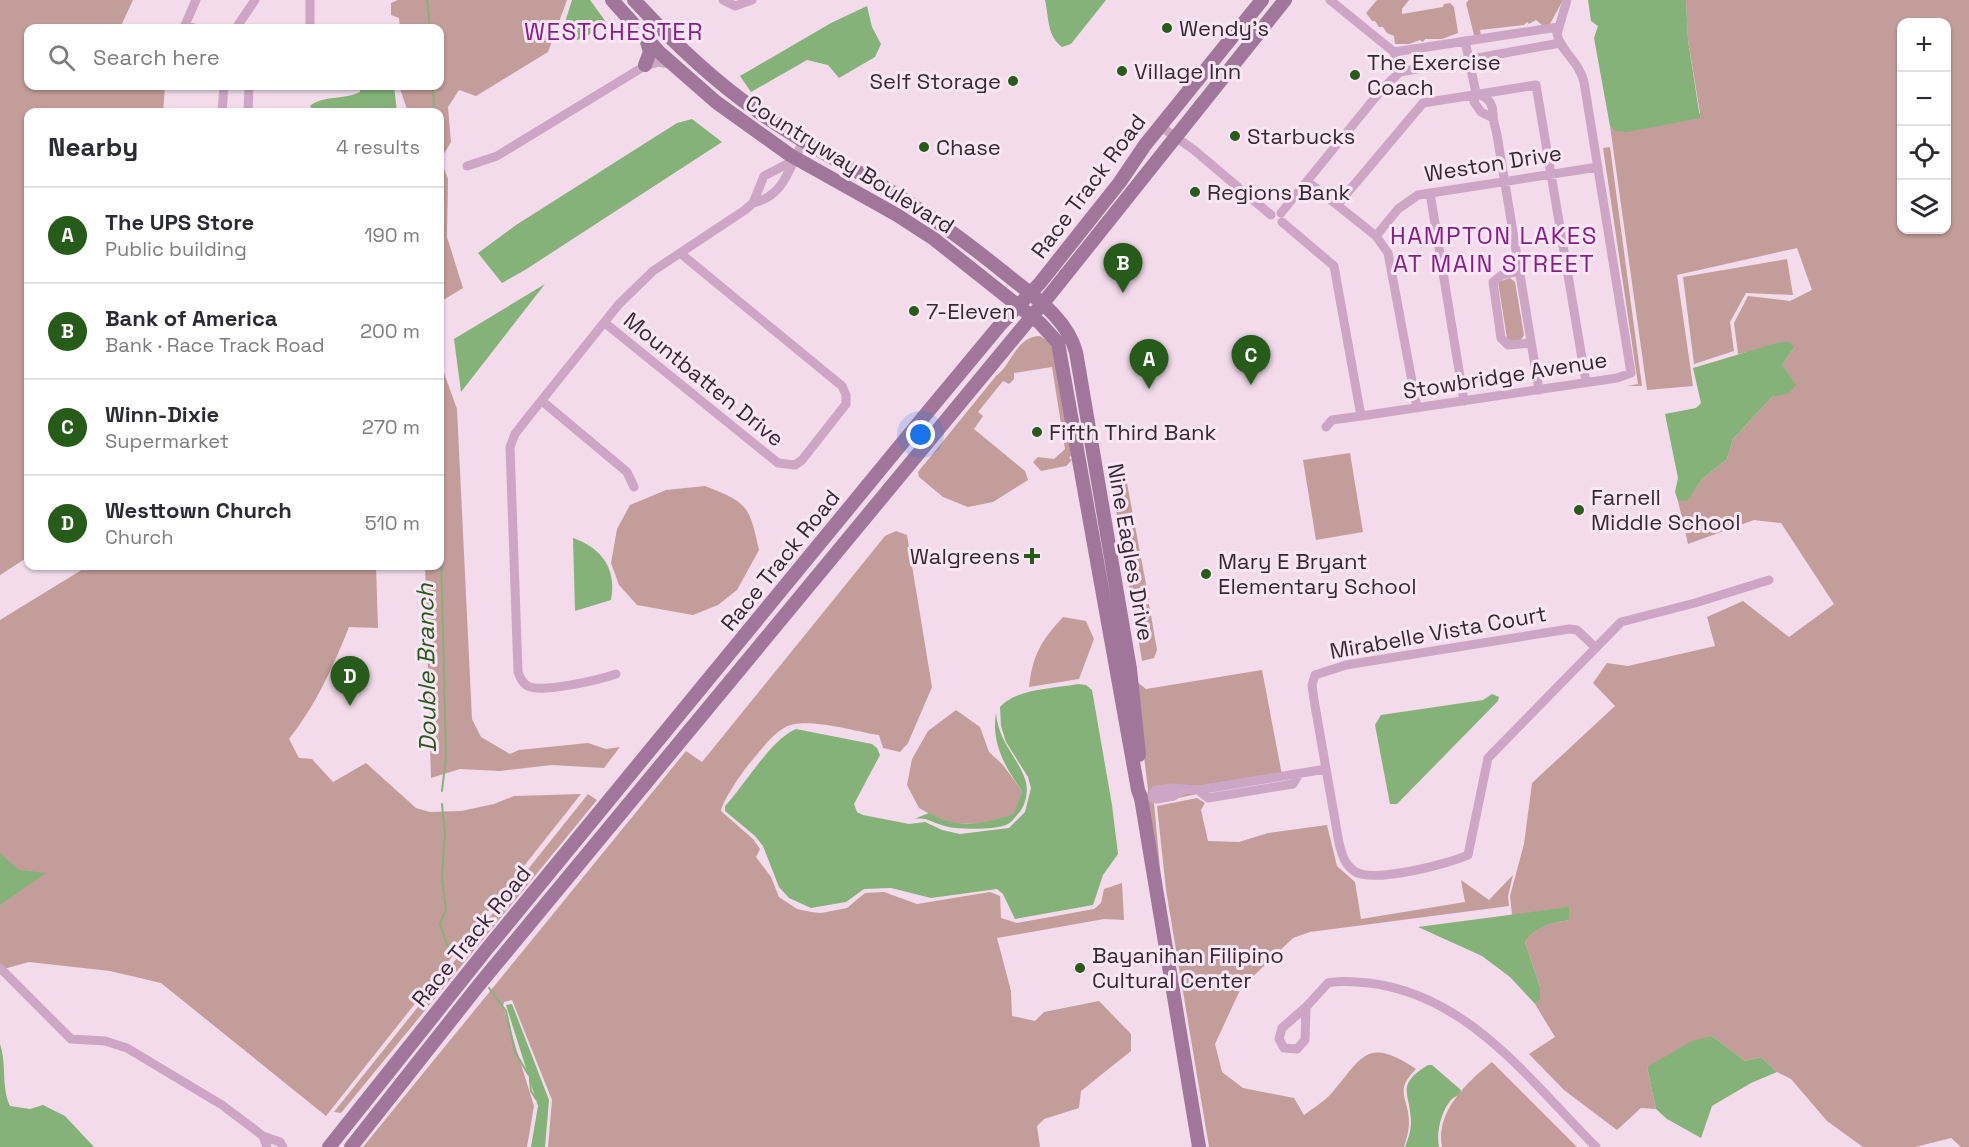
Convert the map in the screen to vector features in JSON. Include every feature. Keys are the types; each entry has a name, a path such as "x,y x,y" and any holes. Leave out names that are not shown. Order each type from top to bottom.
{"main road":[{"name":"Countryway Boulevard","path":"612,0 659,52 702,90 794,159 897,215 934,239 1025,311"},
{"name":"Countryway Boulevard","path":"634,0 662,30 735,95 803,142 899,196 972,246 1036,299"},
{"name":"Race Track Road","path":"1036,299 1160,126 1262,0"},
{"name":"Race Track Road","path":"351,1147 478,986 902,475 1025,311 1176,137 1285,0"},
{"path":"644,66 650,52 645,37"},
{"path":"659,52 679,57 715,87 735,95"},
{"path":"702,90 731,106 778,139 803,142"},
{"path":"794,159 811,156 877,190 899,196"},
{"name":"Nine Eagles Drive","path":"1036,299 1068,331 1076,352 1123,670"},
{"name":"Race Track Road","path":"329,1147 466,975 1000,325 1025,311"},
{"name":"Nine Eagles Drive","path":"1025,311 1053,336 1062,357 1123,670 1144,791 1147,797 1199,1147"},
{"path":"873,480 902,475 907,456 928,428 926,414"},
{"path":"614,795 628,806"},
{"path":"425,1026 438,1037"}],"street":[{"path":"188,24 196,0"},
{"path":"239,24 254,2 241,0"},
{"path":"310,0 310,24"},
{"path":"723,0 735,6 752,0"},
{"path":"1330,0 1394,52 1400,72"},
{"path":"1361,416 1334,266 1282,218 1307,181 1383,88 1400,72 1560,44 1557,34 1558,27 1568,0"},
{"path":"1394,52 1558,27"},
{"path":"467,166 497,156 644,66 659,52 664,40 662,30"},
{"path":"1466,41 1476,93"},
{"name":"Stowbridge Avenue","path":"1329,423 1361,416 1625,376 1632,369 1582,71 1560,44"},
{"path":"644,66 658,62 674,65"},
{"path":"1338,204 1418,106 1476,93 1536,85 1586,382"},
{"path":"222,108 224,90"},
{"path":"248,108 249,90"},
{"path":"1476,93 1487,97 1490,102 1539,390"},
{"path":"1160,126 1271,215"},
{"path":"616,674 596,681 530,687 521,681 518,672 509,462 515,434 619,304 653,271 753,203 763,201 784,183 803,142"},
{"path":"753,203 764,176 794,159"},
{"name":"Weston Drive","path":"1376,236 1407,200 1430,193 1598,166"},
{"path":"1307,181 1376,236 1388,253 1417,408"},
{"path":"1430,193 1464,402"},
{"name":"Mountbatten Drive","path":"605,323 778,463 786,466 802,460 846,404 846,395 842,386 680,253"},
{"path":"1519,271 1502,275 1493,282 1501,338 1508,345 1531,343"},
{"path":"542,401 627,472 634,487"},
{"name":"Mirabelle Vista Court","path":"1596,648 1577,630 1569,629 1328,669 1315,675 1312,685 1326,769 1341,851 1347,864 1355,872 1371,875 1451,862 1468,855 1488,758 1596,648 1621,622 1695,603 1769,580"},
{"path":"1147,797 1155,790 1172,788 1198,790 1208,798 1293,784 1299,774 1326,769"},
{"path":"0,968 71,1039 105,1041 127,1048 222,1105 263,1136 280,1142 283,1147"},
{"path":"1306,1008 1321,988 1336,981 1399,988 1443,1006 1492,1041 1596,1147"},
{"path":"263,1136 267,1147"}],"shaded area":[{"path":"0,0 133,0 122,24 24,24 24,90 165,90 163,108 24,108 24,560 0,575"},
{"path":"398,0 567,0 548,52 476,96 459,90 448,107 451,142 444,154 444,108 407,108 400,90 444,90 444,24 400,24 399,18 391,15 391,3"},
{"path":"572,0 590,0 606,22 582,38 565,41 562,32"},
{"path":"1045,0 1106,0 1071,44 1062,47 1051,32"},
{"path":"1377,0 1409,0 1402,9 1402,14 1443,7 1444,4 1450,3 1454,7 1458,33 1442,39 1395,44 1394,36 1387,33 1383,27 1379,27 1366,13"},
{"path":"1469,0 1563,0 1550,24 1543,26 1536,20 1524,25 1480,30 1481,35 1474,35 1466,3"},
{"path":"1588,0 1686,0 1688,40 1700,118 1627,132 1614,131 1610,126 1594,38 1598,26 1591,21"},
{"path":"1686,0 1969,0 1969,1147 1961,1147 1951,1138 1915,1147 1863,1147 1827,1121 1791,1079 1777,1072 1761,1057 1745,1061 1712,1036 1647,1067 1656,1109 1641,1108 1617,1130 1564,1090 1529,1054 1555,1037 1535,1004 1540,1000 1540,987 1525,942 1539,929 1569,920 1569,908 1512,915 1510,896 1524,844 1532,783 1615,706 1593,683 1607,663 1628,666 1715,646 1707,617 1743,601 1789,637 1834,604 1781,523 1754,520 1688,544 1678,501 1687,500 1702,479 1727,459 1733,439 1772,397 1783,393 1782,365 1794,348 1780,342 1738,354 1734,323 1748,296 1790,301 1812,290 1797,248 1677,275 1693,386 1647,390 1610,126 1614,131 1700,113 1688,40"},
{"path":"867,6 872,27 881,44 875,57 839,78 828,65 807,60 751,92 740,76 831,23"},
{"path":"360,90 394,90 397,108 311,108 310,106 321,100 360,92"},
{"path":"692,119 722,142 525,270 502,283 478,253 516,225 677,123"},
{"path":"1610,147 1642,386 1627,386 1638,384 1603,148"},
{"path":"444,169 448,179 447,237 463,288 444,300"},
{"path":"1787,259 1793,295 1746,293 1730,322 1734,351 1694,364 1683,277"},
{"path":"1510,278 1515,282 1524,335 1521,340 1509,341 1498,282"},
{"path":"545,284 461,392 454,339"},
{"path":"1040,336 1049,342 1054,351 1072,454 1069,458 1072,460 1066,466 1041,471 1033,462 1038,457 1054,459 1065,449 1052,367 1014,373 1014,379 1009,384 1003,381 978,412 983,416 974,429 1025,471 1028,480 993,502 968,507 943,497 919,477 918,472 1020,346 1032,337"},
{"path":"1780,342 1790,342 1794,348 1782,365 1796,385 1789,393 1772,397 1733,439 1727,459 1702,479 1687,501 1678,501 1675,492 1678,478 1665,414 1696,408 1701,403 1693,368"},
{"path":"444,373 457,409 472,719 481,737 510,754 519,750 588,743 606,749 620,747 604,768 552,765 500,771 460,769 431,778 425,570 444,570"},
{"path":"1350,453 1363,532 1316,540 1303,460"},
{"path":"1127,483 1149,600 1132,603 1112,487"},
{"path":"705,486 739,502 745,508 753,524 759,550 737,590 718,605 693,615 637,605 619,585 611,563 617,529 630,505 666,490"},
{"path":"896,531 907,535 932,687 908,743 900,752 883,748 879,735 817,724 793,724 774,735 765,744 737,780 721,811 753,839 760,849 756,857 771,877 779,897 797,909 811,912 821,913 847,908 865,893 884,892 917,904 990,892 1000,896 1001,918 1017,923 1094,909 1101,903 1104,889 1122,883 1124,920 1104,919 997,938 1011,991 1012,1016 1035,1021 1044,1012 1099,1001 1131,1034 1131,1051 1081,1091 1079,1108 1044,1119 1037,1126 1040,1147 548,1147 552,1100 512,1000 504,1002 503,1006 534,1106 527,1147 363,1147 686,751 702,762 885,536"},
{"path":"573,538 583,542 599,554 605,561 612,579 611,600 575,611"},
{"path":"81,570 376,570 378,628 349,627 337,657 308,713 289,739 299,758 312,759 333,782 366,763 416,808 430,812 461,811 494,804 514,796 581,794 326,1116 161,983 110,971 29,962 0,970 0,620"},
{"path":"1149,604 1157,650 1154,658 1142,661 1133,607"},
{"path":"1063,617 1086,621 1094,639 1079,679 1029,687 1039,649"},
{"path":"1262,670 1282,775 1195,786 1197,794 1154,803 1162,890 1146,801 1148,790 1135,680 1146,689"},
{"path":"1086,685 1092,690 1118,854 1103,875 1093,905 1015,919 1003,894 997,889 931,898 891,888 864,889 846,902 811,908 789,898 779,887 763,846 755,836 725,811 725,806 768,752 777,742 796,729 872,744 877,748 880,755 854,804 857,812 863,815 909,824 925,822 942,830 960,834 1009,828 1025,812 1031,788 1028,777 1006,742 1001,726 1000,707 1016,696 1036,690"},
{"path":"1492,694 1499,697 1498,701 1397,804 1390,804 1375,725 1381,715 1483,700"},
{"path":"956,710 980,727 989,752 1003,765 1022,791 1015,814 982,824 946,823 919,808 907,785 912,759 928,731"},
{"path":"996,713 1004,740 1026,783 1026,798 1021,811 1008,824 986,828 951,827 914,819 929,813 951,822 971,824 1014,814 1022,791 1010,773 998,745"},
{"path":"588,794 597,800 341,1113 334,1112"},
{"path":"1197,798 1205,803 1201,810 1208,841 1239,842 1268,833 1327,825 1337,866 1355,882 1361,919 1465,902 1461,880 1489,900 1513,875 1508,896 1509,906 1310,932 1293,938 1241,988 1215,1044 1222,1072 1243,1088 1294,1098 1304,1115 1330,1095 1366,1055 1386,1054 1399,1059 1416,1069 1405,1083 1404,1089 1409,1123 1404,1147 1209,1147 1166,890 1157,806"},
{"path":"0,853 19,870 46,873 0,905"},
{"path":"1569,907 1569,920 1539,929 1525,942 1540,987 1540,1000 1535,1004 1510,977 1482,956 1418,927"},
{"path":"512,1004 549,1100 545,1147 531,1147 538,1106 506,1005"},
{"path":"1712,1036 1745,1061 1761,1057 1777,1072 1751,1083 1712,1106 1701,1138 1667,1119 1656,1109 1647,1067 1692,1041"},
{"path":"0,1044 10,1106 30,1109 43,1105 65,1116 94,1147 0,1147"},
{"path":"1492,1062 1577,1147 1442,1147 1441,1134 1448,1110 1463,1088"},
{"path":"1432,1065 1461,1090 1447,1105 1442,1116 1438,1135 1439,1147 1405,1147 1411,1123 1408,1085 1418,1072"}],"waterway":[{"name":"Double Branch","path":"427,0 430,24"},
{"name":"Double Branch","path":"433,90 434,108"},
{"name":"Double Branch","path":"441,570 446,757 442,791"},
{"name":"Double Branch","path":"442,804 445,834 442,877 446,910 440,924 447,945 459,953"},
{"name":"Double Branch","path":"489,988 506,1011 515,1052 528,1074"},
{"name":"Double Branch","path":"530,1079 531,1091 536,1099"}],"place":[{"name":"Wendy's","path":"1167,28"},
{"name":"Village Inn","path":"1122,71"},
{"name":"The Exercise Coach","path":"1355,75"},
{"name":"Self Storage","path":"1013,81"},
{"name":"Starbucks","path":"1235,136"},
{"name":"Chase","path":"924,147"},
{"name":"Regions Bank","path":"1195,192"},
{"name":"Bank of America","path":"1123,293"},
{"name":"7-Eleven","path":"914,311"},
{"name":"Winn-Dixie","path":"1251,385"},
{"name":"The UPS Store","path":"1149,389"},
{"name":"Fifth Third Bank","path":"1037,432"},
{"name":"Farnell Middle School","path":"1579,510"},
{"name":"Walgreens","path":"1032,556"},
{"name":"Mary E Bryant Elementary School","path":"1206,574"},
{"name":"Westtown Church","path":"350,706"},
{"name":"Bayanihan Filipino Cultural Center","path":"1080,968"}],"district":[{"name":"WESTCHESTER","path":"614,31"},
{"name":"HAMPTON LAKES AT MAIN STREET","path":"1494,249"}]}
